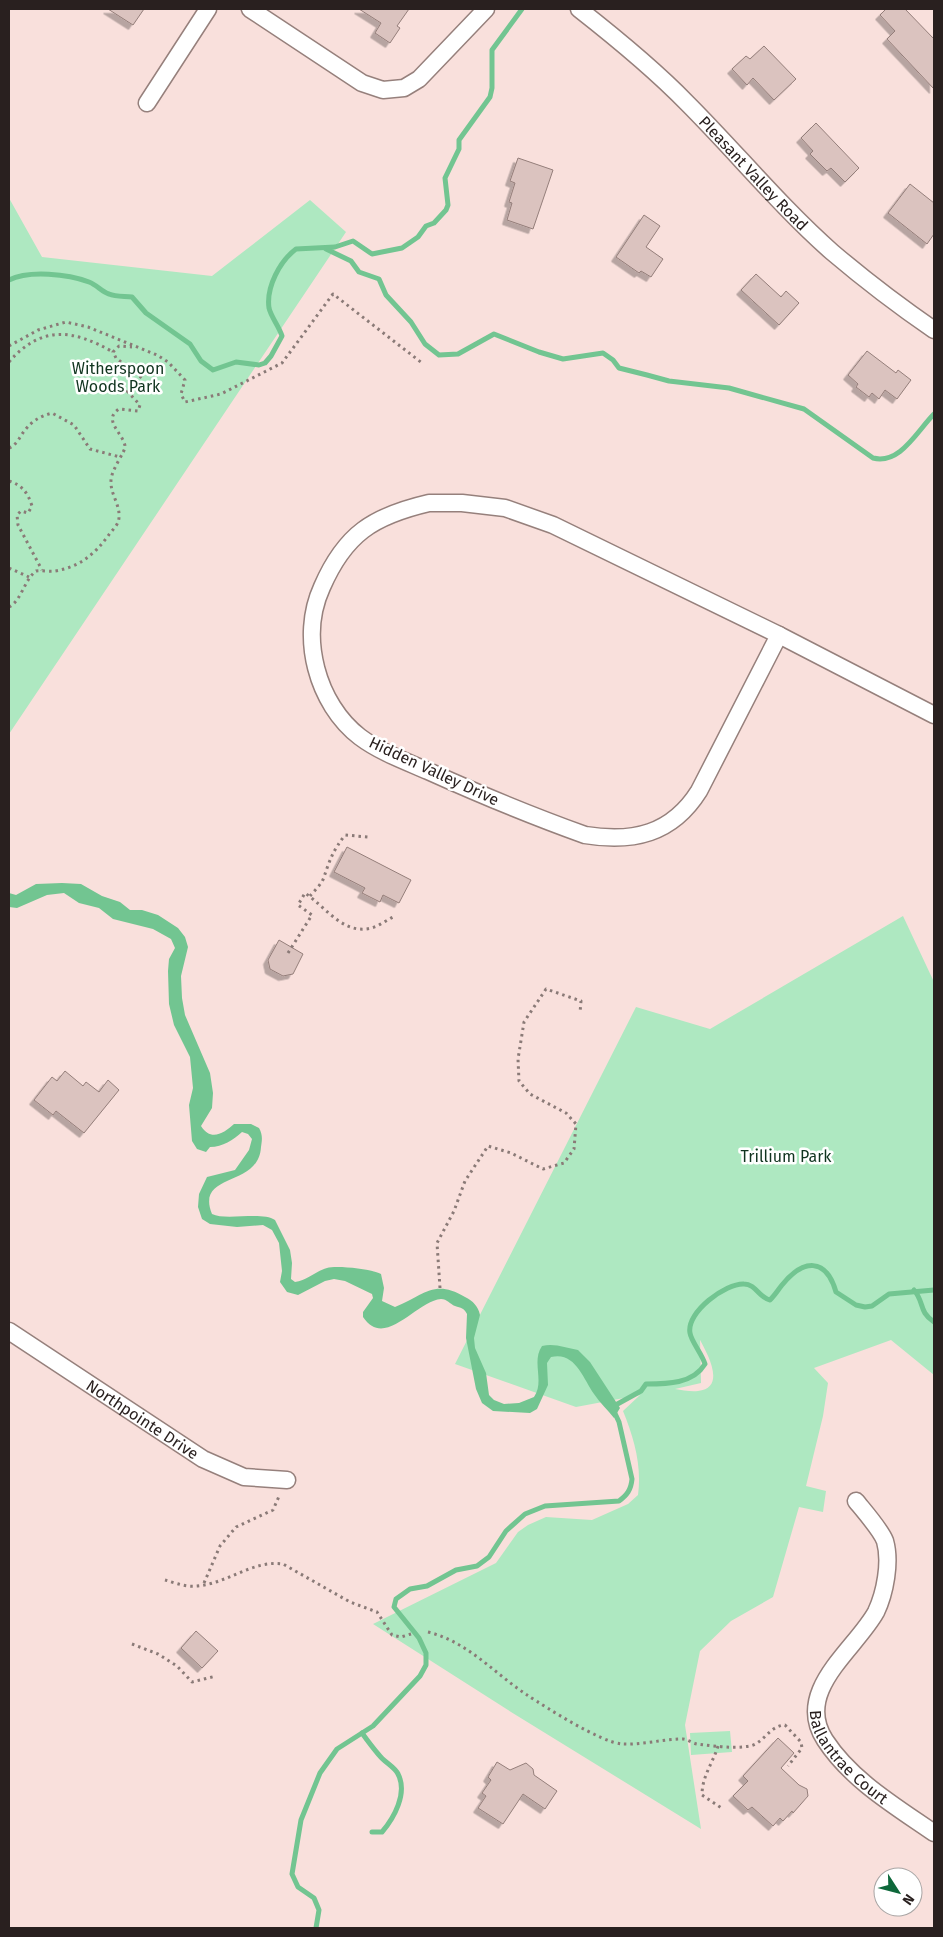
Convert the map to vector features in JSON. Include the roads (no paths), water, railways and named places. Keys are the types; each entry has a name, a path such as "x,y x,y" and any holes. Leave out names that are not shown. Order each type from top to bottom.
{"street":[{"path":"147,103 208,9"},
{"path":"250,9 362,83 383,90 404,88 419,79 486,9"},
{"name":"Pleasant Valley Road","path":"578,9 647,65 686,102 788,210 832,251 898,305 934,330"},
{"name":"Hidden Valley Drive","path":"779,635 691,804 669,824 653,831 634,837 608,838 585,835 548,822 375,748 359,736 340,716 328,699 317,671 311,639 318,594 331,566 349,540 373,522 399,510 428,503 462,503 505,508 553,525 779,635 934,715"},
{"name":"Northpointe Drive","path":"9,1330 203,1459 244,1477 287,1480"},
{"name":"Ballantrae Court","path":"856,1501 884,1541 887,1580 876,1612 833,1668 820,1689 816,1717 824,1739 850,1770 934,1833"}],"waterway":[{"path":"9,280 38,274 60,275 80,279 112,295 132,297 146,313 190,344 201,361 213,370 236,362 259,365 265,363 282,336 269,308 272,283 275,275 290,254 296,249 335,247 353,241 372,254 402,248 418,237 426,226 434,223 446,210 448,205 445,178 459,149 459,140 490,97 492,88 492,50 522,9"},
{"path":"326,249 351,261 359,272 379,279 386,295 411,322 425,344 439,355 458,354 494,334 539,352 563,359 603,353 613,360 619,368 669,381 729,388 804,409 873,458 883,459 900,452 934,414"},
{"path":"316,1928 319,1910 314,1898 298,1887 292,1874 301,1820 320,1773 337,1749 373,1726 420,1676 426,1665 426,1653 419,1638 394,1607 396,1599 410,1589 427,1586 456,1570 477,1566 489,1557 506,1531 525,1514 545,1506 619,1501 624,1497 630,1489 632,1479 619,1422 612,1407 641,1391 646,1384 679,1382 694,1376 700,1371 705,1364 694,1344 690,1333 690,1325 694,1316 701,1308 727,1288 744,1284 752,1286 763,1297 770,1300 790,1276 798,1270 813,1266 826,1272 836,1292 856,1305 865,1307 872,1306 889,1294 934,1290"},
{"path":"914,1290 926,1314 934,1322"},
{"path":"362,1733 381,1758 397,1771 401,1781 400,1797 395,1813 382,1832 372,1832"}],"park label":[{"name":"Witherspoon Woods Park","path":"118,377"},
{"name":"Trillium Park","path":"786,1156"}]}
